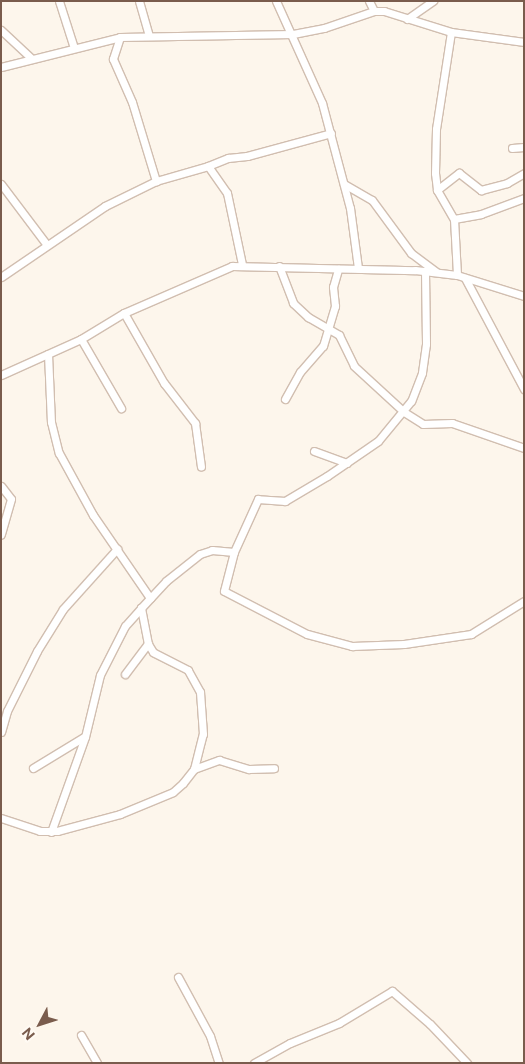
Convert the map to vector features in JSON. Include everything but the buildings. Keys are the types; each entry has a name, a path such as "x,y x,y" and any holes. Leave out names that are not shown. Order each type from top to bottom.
{"street":[{"path":"59,1 74,48"},
{"path":"140,1 149,36"},
{"path":"276,1 293,34 331,133 344,184 358,268"},
{"path":"369,1 374,11"},
{"path":"408,19 432,1"},
{"path":"1,67 120,37 293,34 324,28 374,11 451,32 524,42"},
{"path":"1,30 31,58"},
{"path":"451,32 436,129 437,190 454,218 457,275"},
{"path":"120,37 113,59 132,102 156,181"},
{"path":"1,277 105,206 156,181 208,166 221,160 247,156 331,133"},
{"path":"512,148 524,147"},
{"path":"208,166 227,193 242,264"},
{"path":"437,190 462,173 481,190 507,183 524,173"},
{"path":"1,184 47,245"},
{"path":"344,184 372,200 411,253 438,273"},
{"path":"454,218 480,214 524,198"},
{"path":"1,375 81,339 124,314 206,280 225,268 242,264 426,271 457,275 524,296"},
{"path":"279,266 293,304 308,318 328,327 343,342 354,366 404,412 423,424 452,423 524,448"},
{"path":"285,399 300,372 323,346 335,306 333,287 338,269"},
{"path":"426,271 427,331 422,373 404,412 378,441 347,463 285,501 258,499 234,552 224,590 228,595 277,616 308,634 343,646 404,644 471,634 524,601"},
{"path":"465,278 524,389"},
{"path":"124,314 164,383 195,423 201,467"},
{"path":"81,339 120,408"},
{"path":"48,354 53,439 79,492 150,598"},
{"path":"314,451 338,463 347,463"},
{"path":"1,486 11,499 1,535"},
{"path":"1,732 7,711 37,651 63,609 117,548"},
{"path":"50,832 85,737 100,675 126,626 150,598 200,554 212,550 234,552"},
{"path":"141,608 148,644 158,656 188,670 200,692 203,734 194,769"},
{"path":"125,674 148,644"},
{"path":"33,768 85,737"},
{"path":"1,818 50,832 83,825 152,802 173,792 194,769 219,760 249,769 274,768"},
{"path":"178,977 210,1036 219,1063"},
{"path":"254,1063 290,1043 339,1024 392,990 430,1024 468,1063"},
{"path":"81,1035 97,1063"}]}
